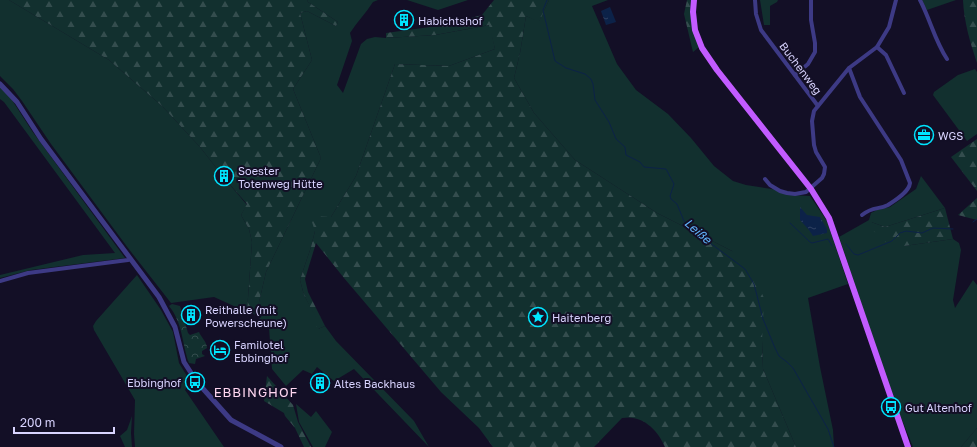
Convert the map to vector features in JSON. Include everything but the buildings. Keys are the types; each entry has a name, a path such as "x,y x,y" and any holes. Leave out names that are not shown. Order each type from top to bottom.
{"main road":[{"path":"694,0 694,25 696,35 702,48 717,70 811,189 825,210 833,228 908,447"}],"street":[{"name":"Buchenweg","path":"755,0 756,14 761,30 818,106 814,111 812,122 814,145 825,171 822,178 811,189"},
{"path":"795,75 811,62 814,52 815,43 811,20 811,0"},
{"path":"818,106 849,68 877,47 889,27 896,0"},
{"path":"920,0 938,45 947,59"},
{"path":"877,47 886,55 904,93"},
{"path":"849,68 859,94 901,160 910,185 906,192 888,205 870,209 862,215"},
{"path":"0,84 18,102 41,139 154,290 175,327 184,362 189,372 231,420 281,447"},
{"path":"765,179 773,187 787,193 801,194 811,189"},
{"path":"0,281 28,273 130,259"}],"green space":[{"path":"0,0 9,0 109,60 162,106 200,147 247,205 241,215 249,229 252,242 247,312 214,297 171,303 51,144 13,89 0,76"},
{"path":"9,0 307,0 338,22 336,26 307,11 300,13 312,60 293,89 321,158 266,272 256,315 247,312 252,242 249,229 241,215 247,204 200,147 162,106 109,60"},
{"path":"307,0 378,0 373,2 350,33 352,41 337,85 343,93 361,44 367,39 375,37 386,38 435,35 490,25 495,49 449,66 395,64 356,176 331,217 315,231 300,280 304,295 320,324 318,329 325,326 336,341 414,421 429,447 354,369 334,381 317,367 312,374 303,370 286,386 272,369 269,328 256,315 266,272 321,158 293,89 312,60 300,13 307,11 336,26 338,22"},
{"path":"407,0 468,0 438,10"},
{"path":"494,0 549,0 539,22 526,16 514,78 534,113 575,160 657,213 732,251 752,272 764,298 762,341 763,369 796,447 665,447 654,429 643,421 629,417 622,418 594,447 493,447 479,428 441,392 316,243 305,279 308,292 325,326 318,329 316,326 319,324 304,295 300,280 315,231 310,216 331,217 356,176 395,64 449,66 495,49 489,25 435,35 386,38 386,33 445,25 482,15"},
{"path":"549,0 608,0 592,6 617,64 636,90 668,114 691,138 714,166 733,181 746,185 791,192 791,195 810,196 827,221 848,284 808,298 833,430 834,447 796,447 763,369 762,341 732,251 657,213 575,160 534,113 514,78 526,16 539,21"},
{"path":"687,0 691,0 692,24 699,47 693,52 684,14"},
{"path":"760,0 778,0 770,6 770,25 764,25"},
{"path":"922,0 956,0 927,10"},
{"path":"963,0 977,0 977,63 968,32"},
{"path":"975,69 977,72 977,134 967,141 933,95 934,92 958,75"},
{"path":"0,87 10,97 32,131 125,258 31,270 0,278 0,275 83,255 115,253 4,102 0,99"},
{"path":"977,139 977,191 951,157"},
{"path":"921,176 945,208 885,227 871,222 904,246 953,239 959,243 961,250 953,300 955,308 973,280 977,285 977,428 961,447 913,447 894,400 839,237 869,220 871,213 890,207 916,189"},
{"path":"977,198 977,220 958,215"},
{"path":"945,208 953,239 904,246 890,246 867,225 871,222 885,227"},
{"path":"137,275 161,310 173,332 179,363 190,381 185,390 224,447 135,447 135,400 93,326"},
{"path":"172,304 180,306 188,333 190,335 199,332 206,344 207,348 202,351 202,354 205,356 196,359 195,364 189,363 180,326 169,306"},
{"path":"267,376 293,405 298,422 311,447 304,447 295,428 284,413 264,401"},
{"path":"296,404 311,417 316,411 332,432 325,447 313,447 299,422"},
{"path":"132,416 132,447 125,447 120,436 127,430"},
{"path":"977,428 977,447 961,447"}],"water":[{"path":"610,7 616,22 606,25 601,11"},
{"path":"800,207 807,215 820,217 827,229 827,233 813,236 800,220"}],"waterway":[{"name":"Leiße","path":"547,0 543,10 555,61 566,68 585,74 591,79 595,100 609,122 616,139 625,147 626,155 640,162 644,167 666,169 674,184 670,196 671,199 677,204 684,221 690,228 745,269 754,284 763,319 775,348 779,356 793,368 828,429 834,447"},
{"path":"973,222 977,219"},
{"path":"790,223 810,242 812,243 828,239 832,246"},
{"path":"846,244 854,254 858,255 892,241 900,233 906,231 922,233 933,228 953,229"}],"place":[{"name":"Habichtshof","path":"404,20"},
{"name":"WGS","path":"924,135"},
{"name":"Soester Totenweg Hütte","path":"224,176"},
{"name":"Reithalle (mit Powerscheune)","path":"191,315"},
{"name":"Haitenberg","path":"538,317"},
{"name":"Familotel Ebbinghof","path":"220,350"},
{"name":"Ebbinghof","path":"195,382"},
{"name":"Altes Backhaus","path":"320,383"},
{"name":"Gut Altenhof","path":"891,407"}],"district":[{"name":"EBBINGHOF","path":"256,392"}]}
